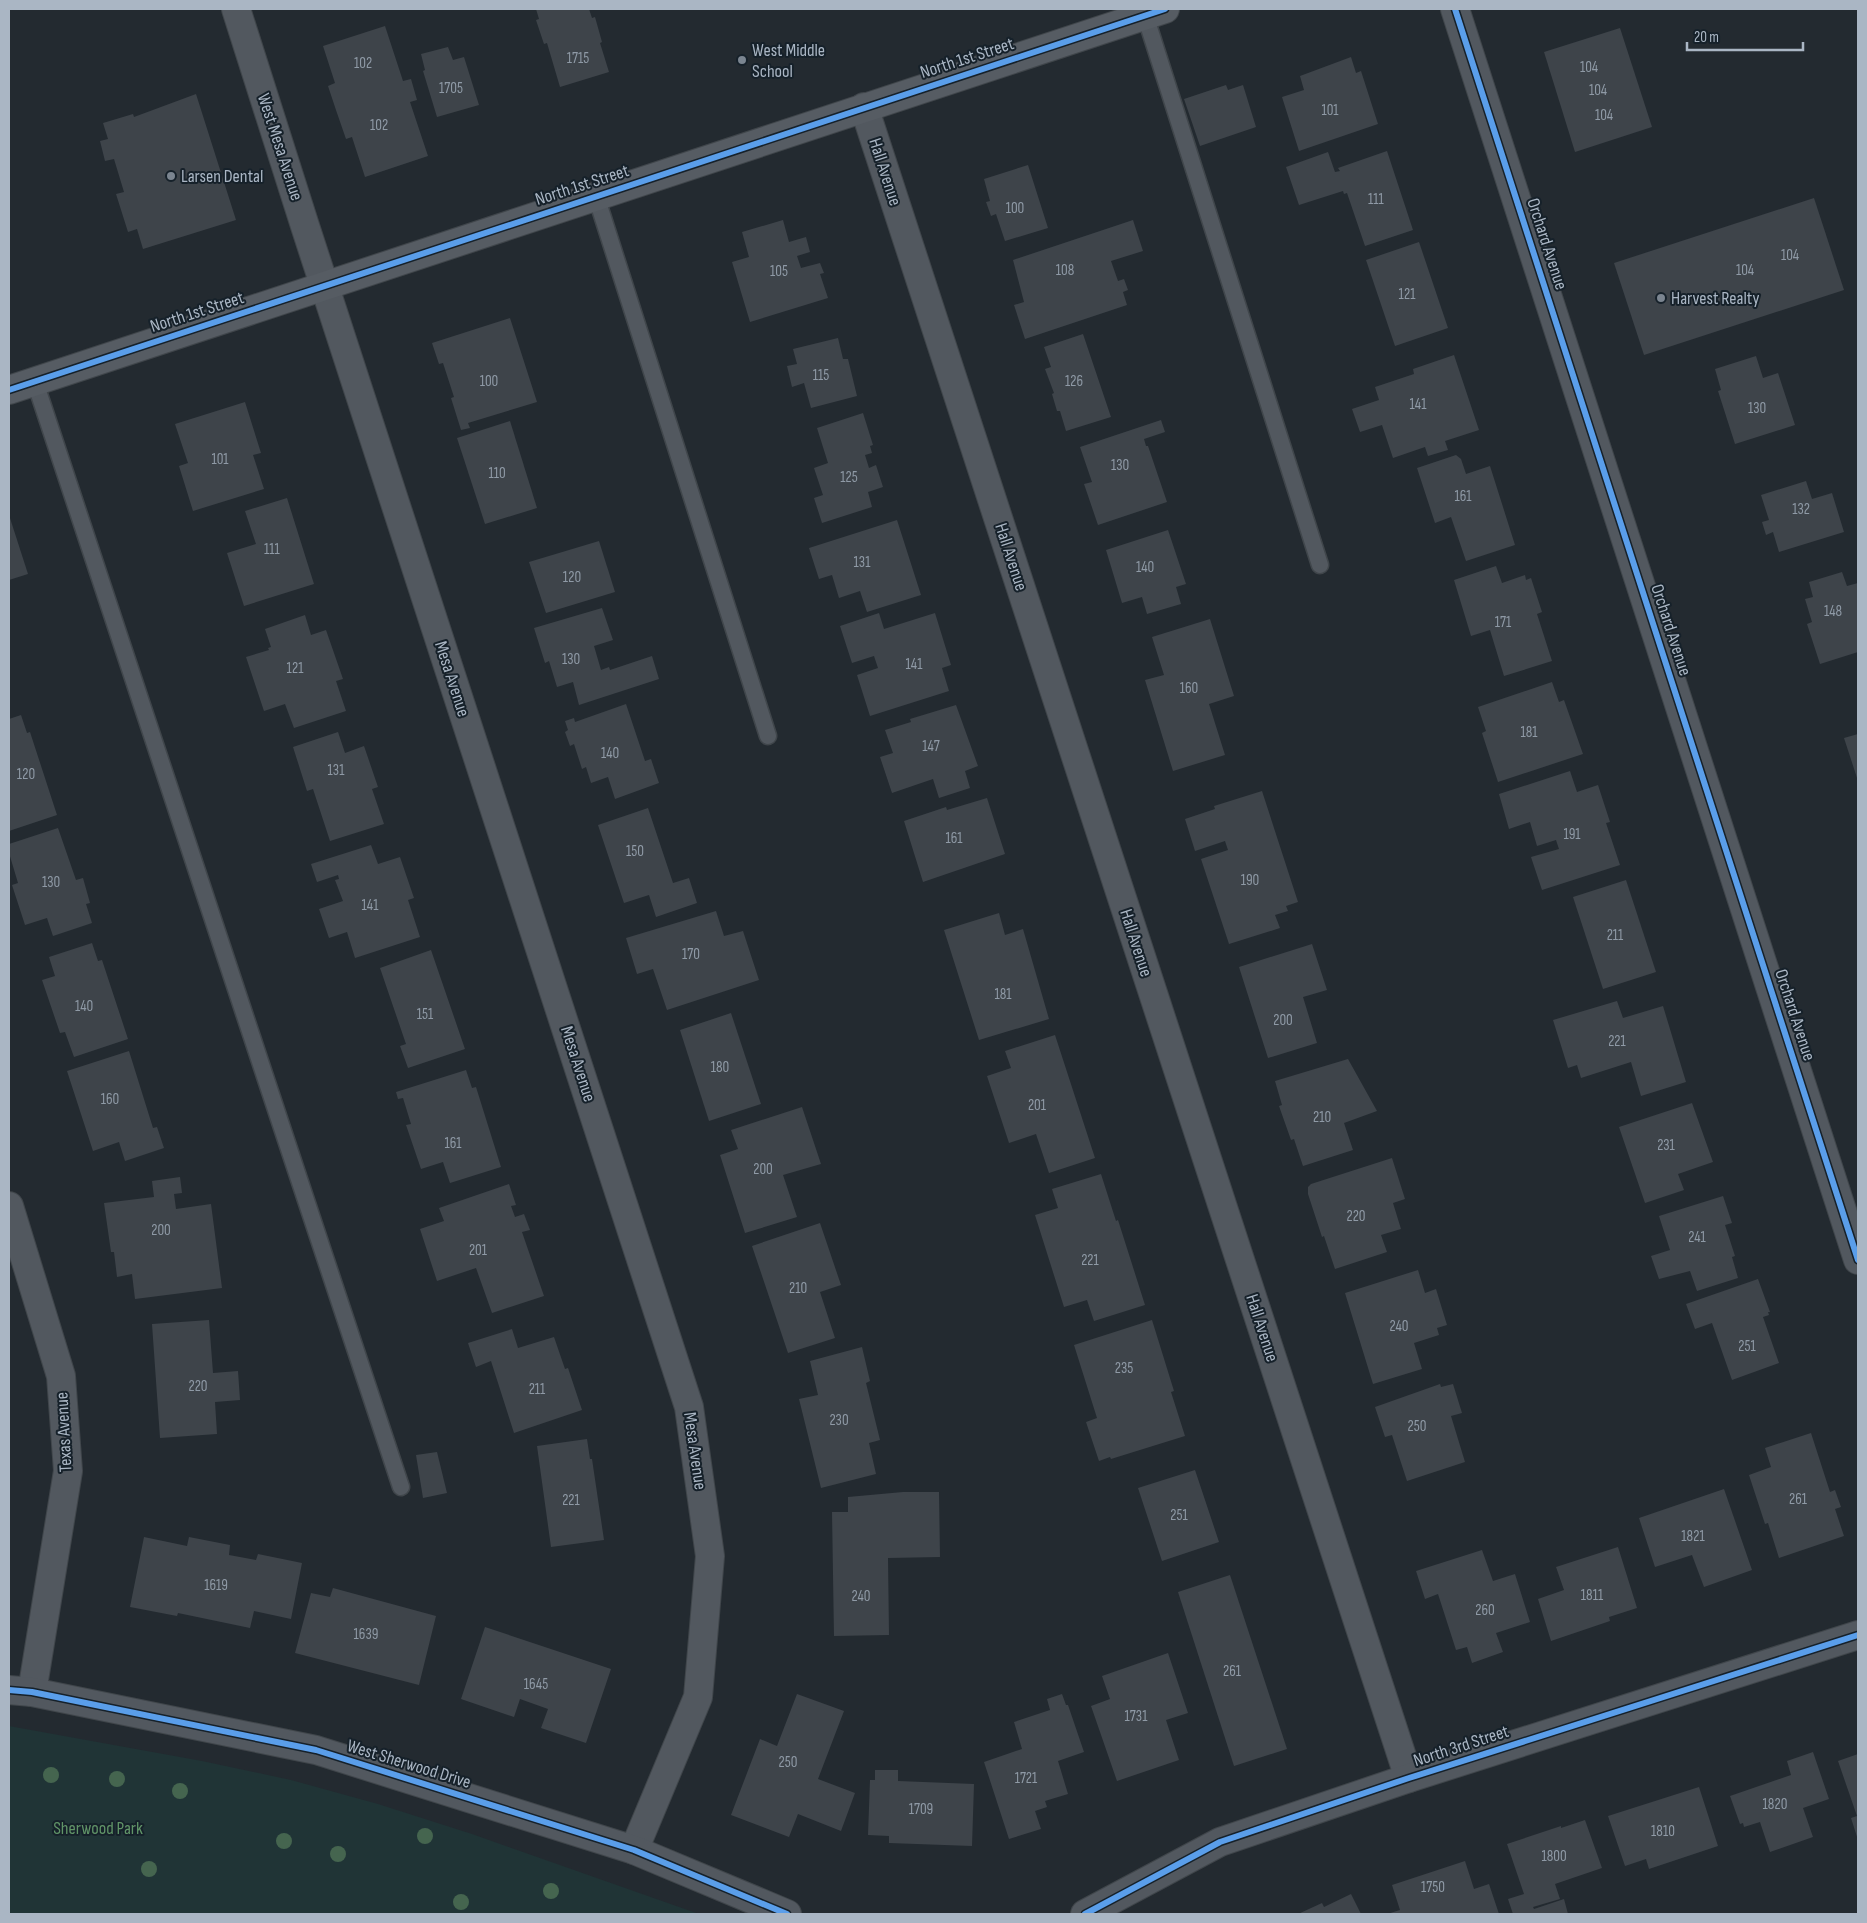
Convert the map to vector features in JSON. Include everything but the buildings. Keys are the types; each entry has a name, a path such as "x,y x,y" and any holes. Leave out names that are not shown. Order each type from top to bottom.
{"main road":[{"name":"North 1st Street","path":"9,390 1155,12"}],"street":[{"name":"West Mesa Avenue","path":"236,9 324,285"},
{"name":"Orchard Avenue","path":"1455,9 1858,1260"},
{"name":"Hall Avenue","path":"864,107 1408,1778"},
{"name":"Mesa Avenue","path":"324,285 689,1407 710,1556 698,1697 634,1850"},
{"name":"Texas Avenue","path":"9,1206 61,1376 68,1472 20,1691"},
{"name":"North 3rd Street","path":"1085,1914 1220,1842 1408,1778 1858,1635"},
{"name":"West Sherwood Drive","path":"20,1691 316,1750 634,1850 787,1914"}],"lane":[{"path":"1155,12 1320,565"},
{"path":"596,196 768,736"},
{"path":"36,382 401,1487"}],"green space":[{"name":"Sherwood Park","path":"9,1726 202,1761 291,1780 378,1804 472,1834 699,1914 9,1914"}],"cycle path":[{"path":"9,390 1165,9"},
{"path":"1455,9 1858,1260"},
{"path":"1085,1914 1220,1842 1409,1778 1858,1635"},
{"path":"9,1690 32,1692 316,1750 634,1850 787,1914"}],"place":[{"name":"West Middle School","path":"742,60"},
{"name":"Larsen Dental","path":"171,176"},
{"name":"Harvest Realty","path":"1661,298"}]}
